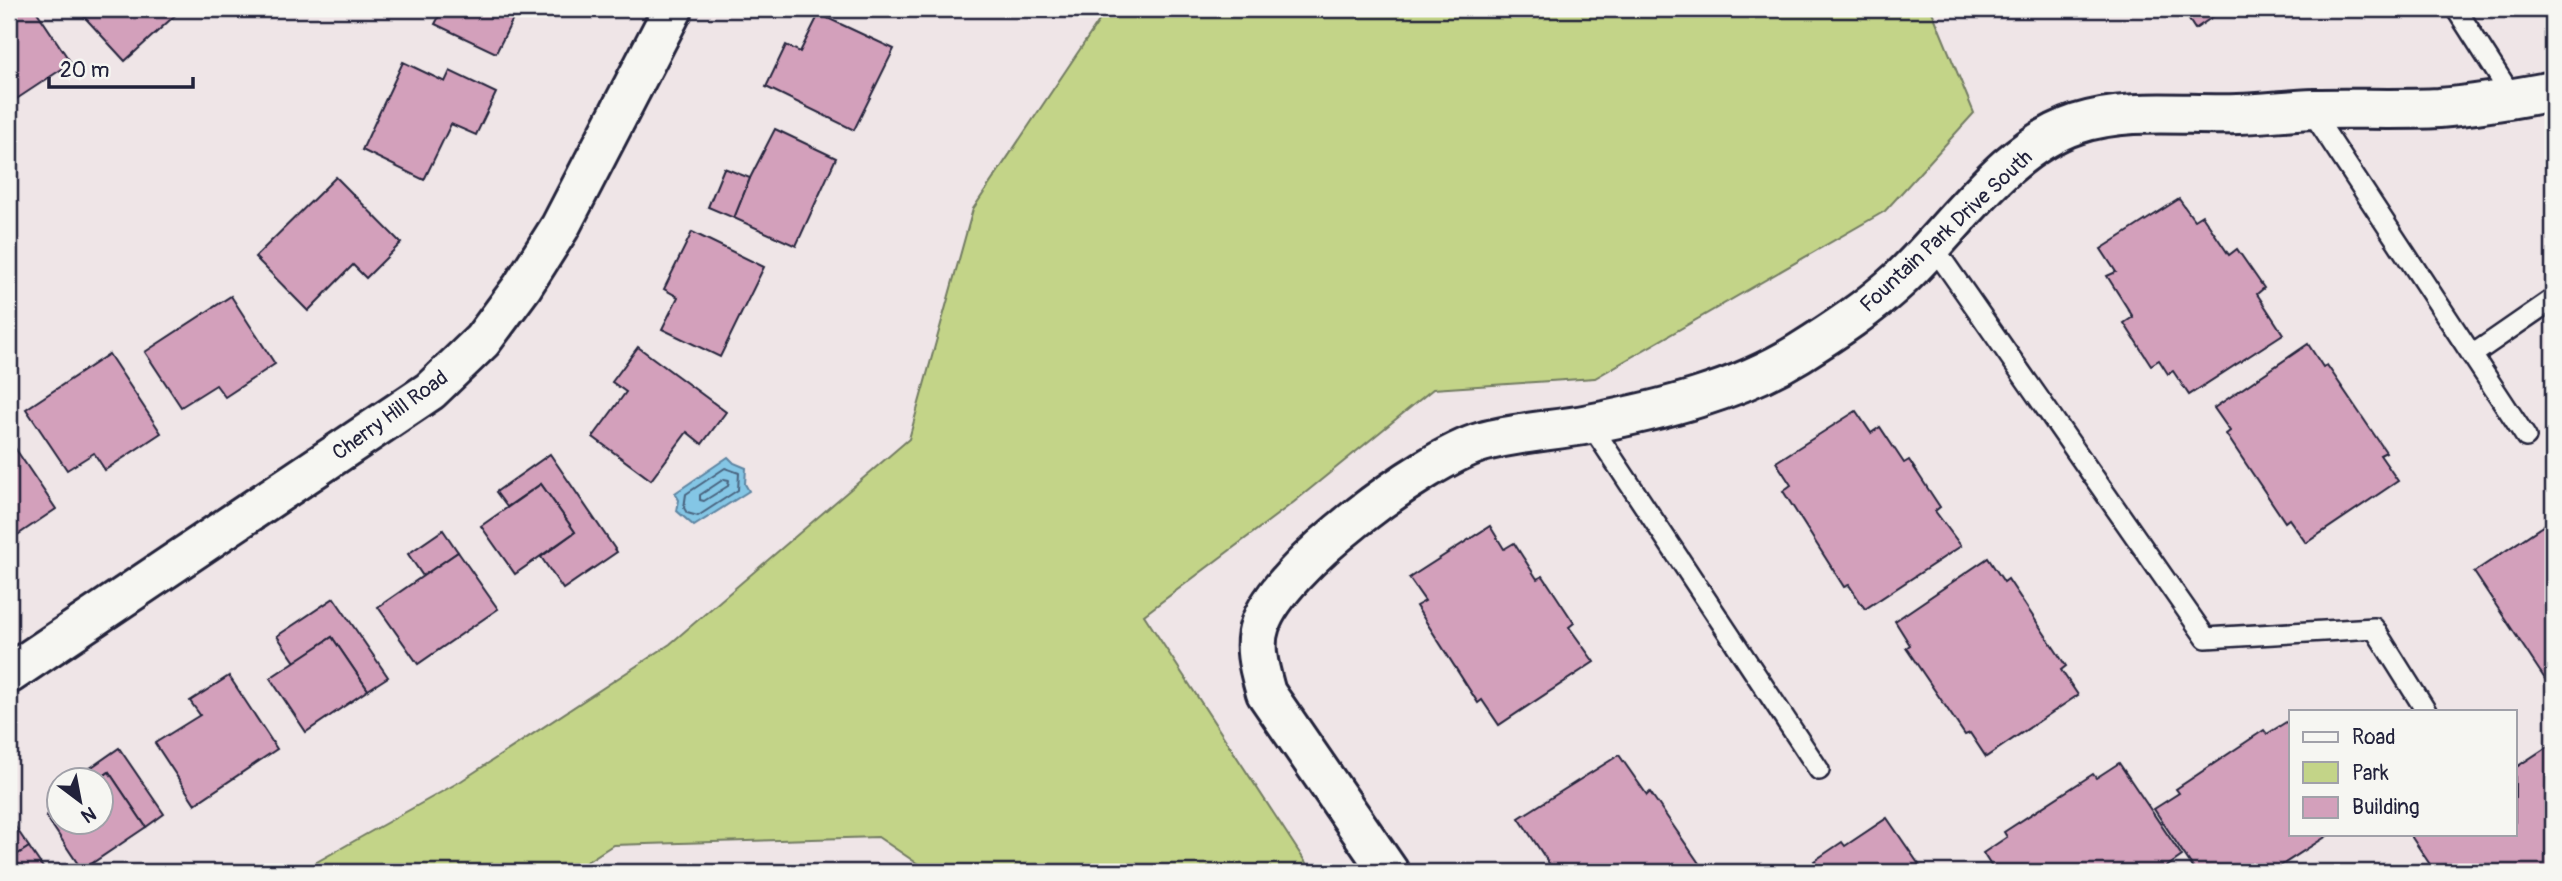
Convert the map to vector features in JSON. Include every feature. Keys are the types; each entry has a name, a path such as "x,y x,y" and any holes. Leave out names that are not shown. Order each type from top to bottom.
{"street":[{"name":"Cherry Hill Road","path":"9,674 430,391 482,341 560,228 673,9"},
{"name":"Fountain Park Drive South","path":"1389,872 1266,693 1257,661 1259,626 1278,591 1306,562 1391,491 1437,461 1481,442 1590,424 1692,400 1745,381 1786,360 1850,319 1898,281 2012,163 2052,135 2077,124 2104,118 2169,112 2236,114 2310,109 2440,108 2553,91"}],"lane":[{"path":"2456,9 2513,98"},
{"path":"2310,109 2526,437"},
{"path":"1932,245 2206,638 2374,628 2425,710"},
{"path":"2472,355 2553,299"},
{"path":"1590,424 1819,770"}],"green space":[{"path":"1107,9 1931,9 1974,113 1885,211 1595,378 1433,389 1294,502 1144,615 1312,872 930,872 878,837 613,845 571,872 299,872 461,781 670,644 909,439 973,209"}],"water":[{"path":"728,457 746,468 745,484 749,491 694,526 677,511 679,500 675,493"}],"building":[{"path":"10,9 35,9 71,63 9,104"},
{"path":"77,9 182,9 125,61"},
{"path":"443,9 518,9 496,53 435,24"},
{"path":"2182,9 2224,9 2195,29"},
{"path":"819,14 894,49 854,130 766,87 786,45 800,52"},
{"path":"403,62 445,82 450,71 496,93 476,135 451,124 424,180 362,150"},
{"path":"775,129 836,158 796,246 734,218 750,178"},
{"path":"724,168 750,178 734,218 708,207"},
{"path":"336,177 401,243 366,278 353,265 308,311 255,257"},
{"path":"2179,199 2194,220 2202,215 2229,255 2237,249 2264,288 2257,294 2283,334 2189,395 2173,371 2168,374 2159,360 2151,365 2124,323 2133,317 2107,276 2116,272 2101,249"},
{"path":"692,232 764,267 720,357 662,329 678,297 664,289"},
{"path":"231,296 275,364 225,397 216,385 181,407 145,352"},
{"path":"2308,344 2323,367 2327,365 2386,452 2380,455 2398,481 2306,543 2289,519 2285,522 2226,434 2230,431 2214,408"},
{"path":"638,347 726,412 702,444 687,432 651,480 593,437 626,392 612,382"},
{"path":"109,354 161,433 105,470 94,453 67,470 26,409"},
{"path":"1856,411 1871,433 1880,427 1904,463 1909,460 1940,507 1935,511 1961,546 1865,609 1849,585 1844,587 1783,491 1791,485 1776,462"},
{"path":"9,439 56,509 10,540 9,538"},
{"path":"550,454 617,552 563,589 541,557 575,532 541,484 507,507 496,492"},
{"path":"541,484 575,532 515,574 481,526"},
{"path":"2553,519 2553,691 2474,572"},
{"path":"1490,526 1504,549 1514,543 1537,579 1543,576 1574,623 1569,627 1594,662 1499,725 1482,700 1478,703 1416,606 1425,601 1409,578"},
{"path":"443,530 458,552 423,576 408,554"},
{"path":"458,552 498,609 418,664 378,607"},
{"path":"1988,558 2004,582 2008,579 2066,666 2061,670 2078,695 1986,757 1970,733 1965,735 1906,648 1910,645 1895,621"},
{"path":"334,598 388,677 368,690 332,637 295,662 277,636"},
{"path":"332,637 368,690 306,732 270,678"},
{"path":"229,676 277,749 195,804 155,743 200,715 190,701"},
{"path":"2289,720 2289,836 2327,836 2271,872 2196,872 2154,809 2179,793 2176,789 2264,730 2267,734"},
{"path":"2553,743 2553,872 2435,872 2411,836 2516,836 2516,767"},
{"path":"119,748 164,814 146,827 116,782 116,766 93,766"},
{"path":"1619,755 1647,795 1650,792 1705,872 1548,872 1545,868 1550,865 1519,818"},
{"path":"2119,763 2182,856 2159,872 1995,872 1983,853 2007,837 2004,832 2093,774 2096,778"},
{"path":"116,782 146,827 82,870 59,836 116,836"},
{"path":"1887,818 1924,872 1809,872 1818,867 1814,861 1842,842 1845,846"},
{"path":"12,822 29,847 9,860 9,825"},
{"path":"29,847 46,872 9,872 9,860"}]}
